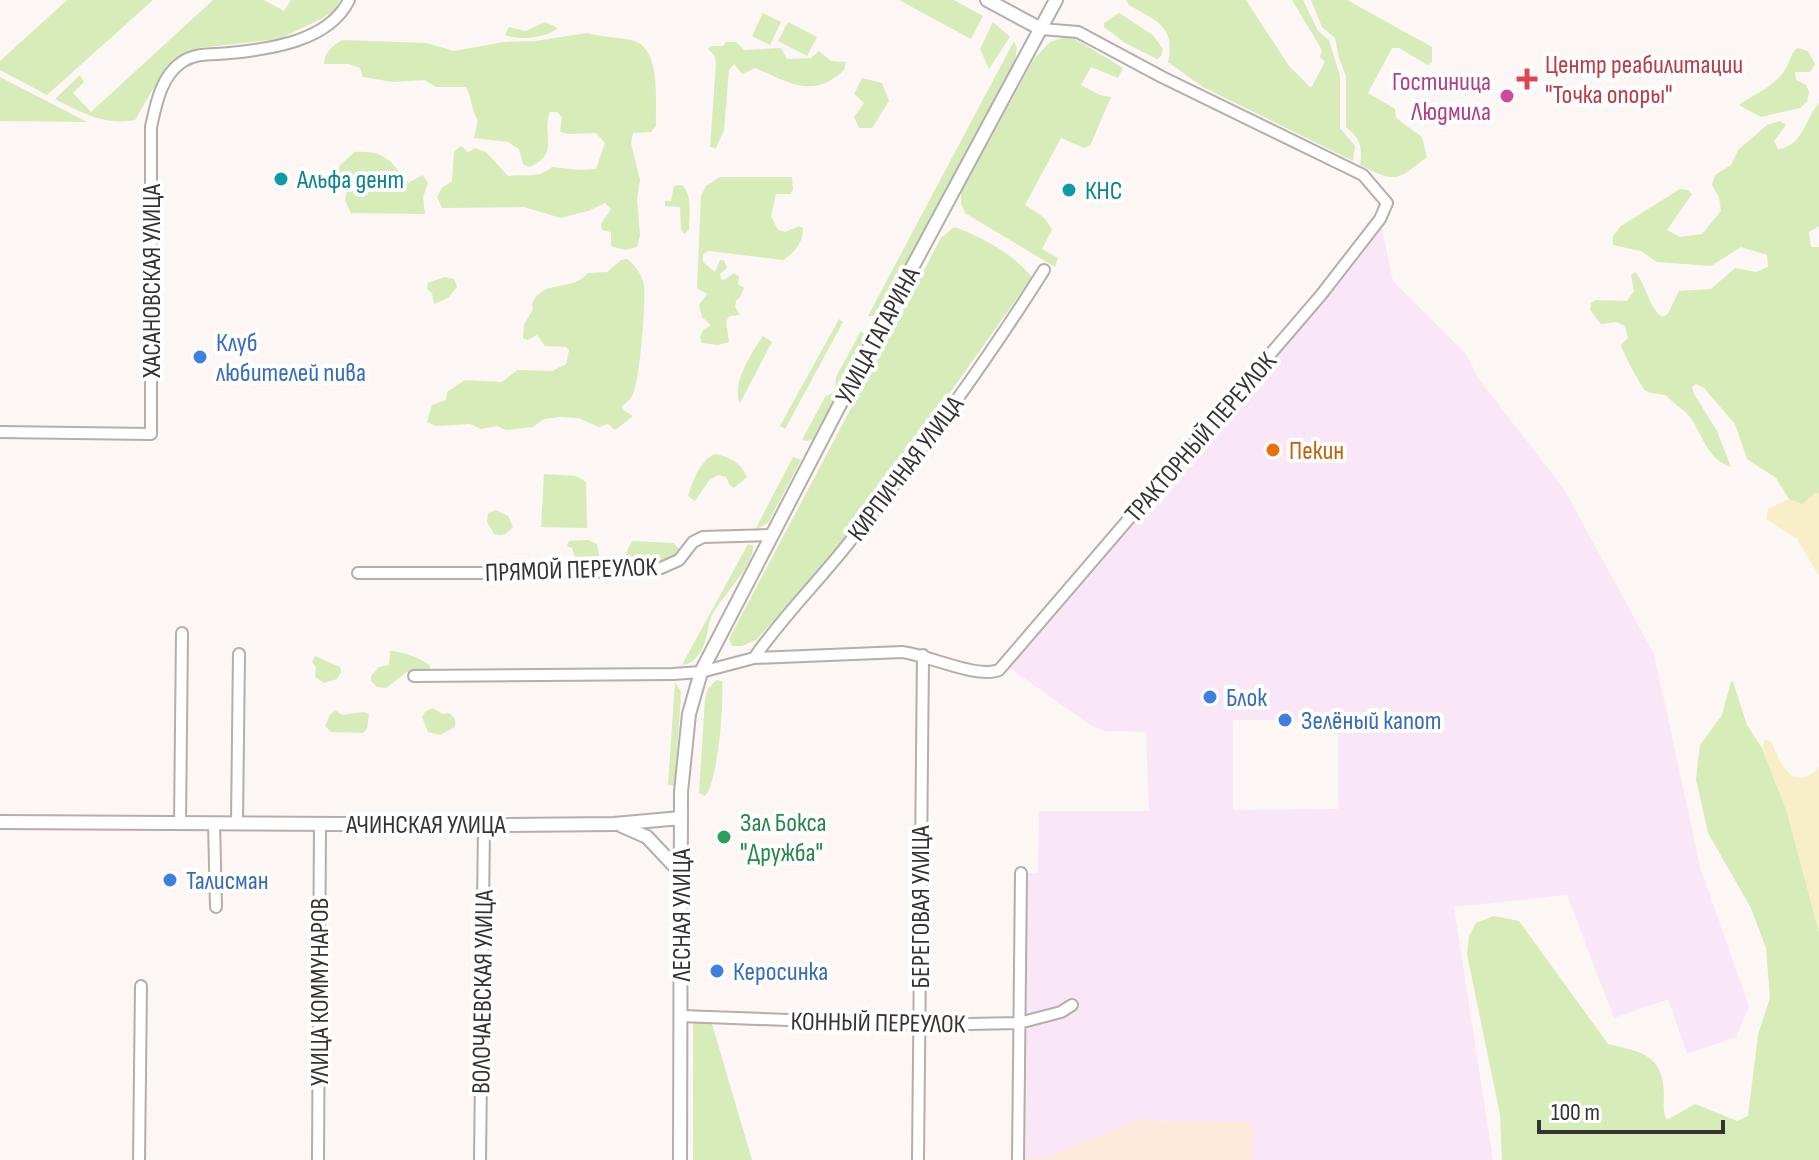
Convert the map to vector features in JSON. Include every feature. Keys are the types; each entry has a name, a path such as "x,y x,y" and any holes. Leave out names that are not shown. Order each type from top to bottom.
{"street":[{"name":"ХАСАНОВСКАЯ УЛИЦА","path":"0,432 151,434 151,127 164,84 180,63 196,55 281,46 335,21 349,0"},
{"path":"987,0 1041,29"},
{"name":"УЛИЦА ГАГАРИНА","path":"701,672 1056,0"},
{"name":"ТРАКТОРНЫЙ ПЕРЕУЛОК","path":"923,655 983,673 999,670 1305,315 1380,219 1387,203 1363,175 1162,77 1078,32 1041,29"},
{"name":"КИРПИЧНАЯ УЛИЦА","path":"754,658 777,625 850,542 902,474 961,394 1044,270"},
{"name":"ПРЯМОЙ ПЕРЕУЛОК","path":"358,573 576,573 661,568 679,560 693,542 703,537 772,535"},
{"path":"180,823 182,633"},
{"path":"414,676 635,675 701,672 754,658 889,652 923,655"},
{"path":"237,823 239,654"},
{"name":"БЕРЕГОВАЯ УЛИЦА","path":"918,1160 923,655"},
{"name":"ЛЕСНАЯ УЛИЦА","path":"680,1160 681,818 689,714 701,672"},
{"name":"АЧИНСКАЯ УЛИЦА","path":"0,822 484,825 614,824 681,818"},
{"path":"214,823 216,907"},
{"name":"УЛИЦА КОММУНАРОВ","path":"318,1160 320,824"},
{"name":"АЧИНСКАЯ УЛИЦА","path":"614,824 636,830 647,837 681,873"},
{"name":"ВОЛОЧАЕВСКАЯ УЛИЦА","path":"480,1160 484,825"},
{"path":"1018,1160 1021,873"},
{"path":"139,1160 141,986"},
{"name":"КОННЫЙ ПЕРЕУЛОК","path":"681,1016 920,1025 1019,1023 1061,1012 1072,1005"}],"shaded area":[{"path":"1380,219 1393,281 1467,355 1478,378 1564,489 1654,654 1701,870 1749,1006 1736,1037 1687,1054 1668,999 1614,1018 1567,895 1454,907 1493,1160 1252,1160 1252,1122 1138,1120 1044,1158 1018,1158 1021,873 1038,873 1039,811 1149,811 1146,732 1105,731 1090,725 1004,664","holes":["1233,720 1338,720 1338,809 1233,810"]},
{"path":"1138,1120 1253,1122 1252,1160 1018,1160 1044,1158"}],"green space":[{"path":"67,0 153,0 47,95 0,70 0,61"},
{"path":"213,0 264,0 284,11 291,0 340,0 334,11 279,39 198,48 166,67 135,120 103,119 55,99 80,75 84,82 73,93 91,112"},
{"path":"899,0 954,0 983,16 971,39"},
{"path":"1126,0 1246,0 1289,66 1311,88 1325,62 1320,57 1322,50 1292,0 1303,0 1318,31 1329,40 1340,76 1340,128 1355,146 1353,161 1203,87 1168,62 1169,41 1162,26"},
{"path":"1311,0 1347,0 1432,47 1432,62 1428,65 1399,48 1392,48 1368,93 1395,109 1396,118 1422,137 1427,157 1401,175 1389,177 1360,165 1359,143 1346,127 1346,76 1335,38 1322,27"},
{"path":"763,13 781,22 770,45 752,36"},
{"path":"1119,13 1153,35 1163,49 1161,56 1157,59 1125,43 1104,27 1104,23"},
{"path":"545,22 558,28 532,38 505,35 509,27 526,31"},
{"path":"788,22 817,37 807,56 778,41"},
{"path":"993,22 1010,37 989,69 980,49"},
{"path":"587,33 641,44 648,52 655,76 656,126 651,132 633,133 631,143 640,180 637,199 640,235 637,247 625,250 611,246 611,232 602,230 601,224 611,209 605,203 561,218 524,207 442,208 437,197 442,188 452,181 454,152 461,146 468,152 475,148 486,152 508,176 536,175 552,167 596,169 605,143 596,133 560,132 562,117 557,112 550,112 545,156 529,167 523,164 519,149 508,142 474,138 478,120 466,87 436,87 425,80 393,82 363,77 360,68 349,64 324,64 327,53 342,40 426,43 454,51"},
{"path":"1065,37 1075,39 1123,68 1118,78 1091,67 1081,85 1111,97 1090,146 1084,148 1061,138 1025,205 1050,225 1052,230 1042,249 1058,258 1055,267 965,213 961,192 1034,59 1050,42"},
{"path":"1014,41 1017,48 1015,62 881,311 877,316 868,316"},
{"path":"726,42 736,42 744,50 781,48 787,59 811,58 819,51 831,61 846,62 844,70 832,79 811,86 790,83 755,68 742,74 734,64 729,70 724,130 716,148 710,147 716,63 708,49 723,46"},
{"path":"1798,48 1808,51 1815,64 1810,72 1795,72 1796,80 1806,85 1809,92 1807,102 1800,108 1761,117 1739,105 1775,81"},
{"path":"0,77 87,122 0,121"},
{"path":"862,78 882,83 889,101 872,128 859,128 854,117 864,103 854,94"},
{"path":"1819,103 1819,226 1809,232 1811,247 1819,247 1819,494 1816,493 1802,505 1789,499 1776,478 1747,459 1735,424 1704,388 1696,384 1692,387 1694,394 1717,431 1731,467 1717,459 1688,414 1666,395 1644,389 1621,345 1628,338 1625,326 1616,322 1601,324 1590,310 1591,303 1596,300 1627,301 1634,291 1631,275 1635,272 1653,307 1662,317 1668,314 1679,291 1711,289 1735,268 1756,272 1768,267 1767,255 1741,247 1711,266 1657,262 1641,251 1613,245 1613,236 1621,226 1680,189 1692,194 1667,230 1680,237 1702,234 1721,211 1719,197 1712,185 1715,175 1731,165 1738,150 1767,125 1780,121 1786,125 1774,141 1778,149 1793,143"},
{"path":"355,152 374,153 386,158 408,183 423,175 428,183 423,197 425,214 351,213 345,200 347,190 336,174 340,165"},
{"path":"720,177 792,177 793,190 790,194 776,194 771,216 778,230 785,232 799,226 803,228 798,247 783,260 709,251 703,254 703,262 715,272 720,260 724,260 727,268 720,274 721,279 734,273 739,277 738,284 744,288 735,307 740,315 730,316 726,321 729,342 718,345 702,343 700,337 703,330 711,325 702,317 699,305 707,294 697,288 701,196 706,186"},
{"path":"682,185 688,194 690,206 689,230 684,234 680,207 665,206 665,201 671,201 674,186"},
{"path":"954,227 996,247 1032,277 823,567 756,640 742,646 732,646 729,639 941,238"},
{"path":"627,259 640,274 644,285 637,378 631,398 622,406 633,416 615,430 608,424 599,427 578,418 560,417 544,419 533,427 506,430 497,426 481,429 470,424 436,426 427,422 432,405 446,400 447,392 465,380 502,382 517,370 552,371 566,364 569,350 566,347 545,346 537,335 528,340 523,338 532,304 543,291 574,283 588,273 607,272 621,260"},
{"path":"445,277 454,279 457,287 448,298 434,304 432,293 427,289 428,283"},
{"path":"839,319 843,322 785,429 780,426"},
{"path":"861,331 866,340 813,439 802,440 825,397 835,391 836,377"},
{"path":"763,336 772,342 740,403 740,378"},
{"path":"714,454 734,461 747,477 734,488 726,477 718,475 710,479 695,501 688,496 695,478 700,467"},
{"path":"793,457 801,460 768,523 755,530"},
{"path":"544,474 576,476 586,482 587,528 541,527"},
{"path":"496,510 508,516 513,527 502,535 494,534 487,522 488,513"},
{"path":"588,540 597,544 599,555 595,562 577,563 572,548 567,546 569,541"},
{"path":"632,541 673,543 680,549 664,562 628,564 626,553"},
{"path":"748,544 753,546 752,554 712,615 701,651 693,661 682,665"},
{"path":"390,651 416,657 430,665 430,669 426,672 407,672 386,688 377,687 371,676 379,667 389,665"},
{"path":"315,656 340,667 337,679 324,683 315,677 316,667 312,662"},
{"path":"716,680 722,681 721,724 717,760 705,796 699,793 705,699 708,689"},
{"path":"675,682 681,692 675,786 668,785"},
{"path":"1731,682 1787,812 1819,932 1819,1160 1502,1160 1500,1115 1467,954 1469,936 1476,923 1494,916 1519,921 1608,1044 1640,1053 1655,1063 1663,1081 1667,1120 1695,1104 1737,1121 1748,1116 1758,1035 1770,998 1766,948 1751,908 1708,833 1696,779 1700,745 1722,715"},
{"path":"432,708 443,714 449,713 455,719 455,727 440,735 428,732 422,717"},
{"path":"335,710 342,715 369,714 367,729 363,733 331,732 325,726"},
{"path":"693,1016 710,1017 752,1160 693,1160"}],"sand":[{"path":"1816,492 1819,494 1819,576 1797,539 1766,519 1768,509 1789,499 1802,504"},
{"path":"1765,740 1771,741 1783,766 1794,777 1810,775 1819,767 1819,932 1787,812 1762,748"}],"place":[{"name":"Центр реабилитации \"Точка опоры\"","path":"1527,79"},
{"name":"Гостиница Людмила","path":"1507,96"},
{"name":"Альфа дент","path":"281,179"},
{"name":"КНС","path":"1069,190"},
{"name":"Клуб любителей пива","path":"200,357"},
{"name":"Пекин","path":"1273,450"},
{"name":"Блок","path":"1210,697"},
{"name":"Зелёный капот","path":"1285,720"},
{"name":"Зал Бокса \"Дружба\"","path":"724,837"},
{"name":"Талисман","path":"170,880"},
{"name":"Керосинка","path":"717,971"}]}
